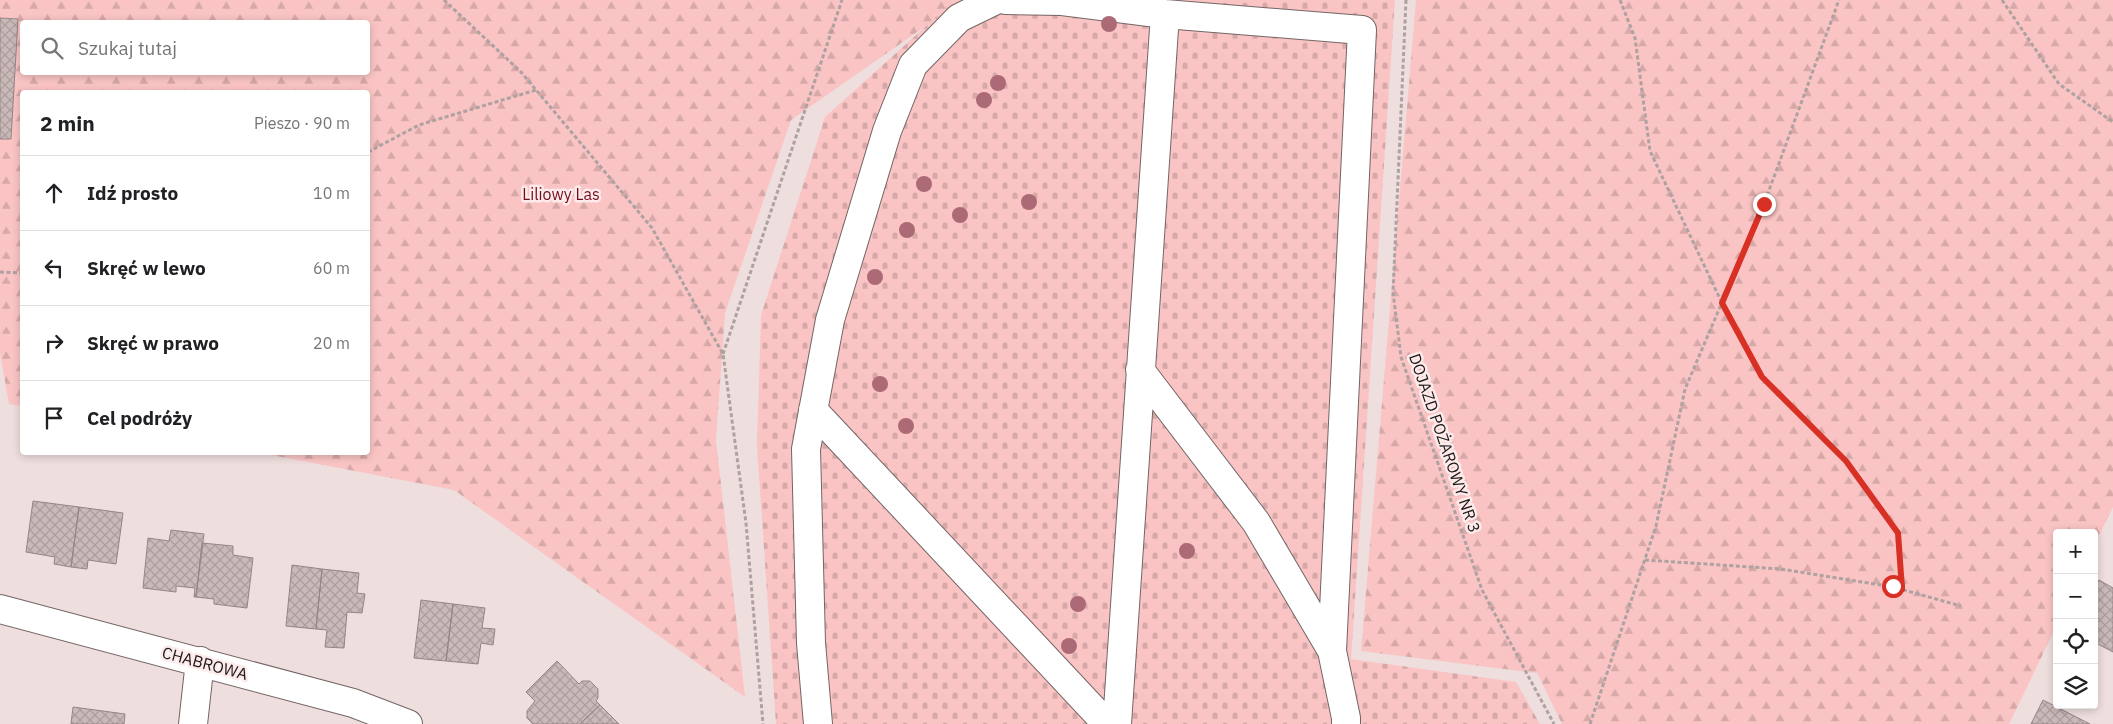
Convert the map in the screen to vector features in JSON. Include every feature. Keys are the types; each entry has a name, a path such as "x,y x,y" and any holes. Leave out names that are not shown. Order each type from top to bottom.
{"street":[{"path":"818,724 811,643 806,449 833,311 887,131 913,65 959,18 996,0"},
{"path":"1006,0 1062,1 1165,14 1362,30 1332,651 1346,724"},
{"path":"1117,724 1165,14"},
{"path":"1140,370 1256,522 1332,651"},
{"path":"813,410 1107,724"},
{"name":"CHABROWA","path":"0,609 353,702 408,724"},
{"path":"193,724 200,661"}],"path":[{"path":"444,0 521,72 652,228 722,354 746,522 763,724"},
{"path":"722,354 842,0"},
{"name":"DOJAZD POŻAROWY NR 3","path":"1406,0 1393,292 1401,357 1482,590 1554,724"},
{"path":"1620,0 1635,38 1650,151 1722,303 1762,377 1846,461 1898,533 1902,589"},
{"path":"1590,724 1656,526 1685,389 1764,204 1839,0"},
{"path":"2002,0 2059,84 2113,122"},
{"path":"370,151 419,125 536,90"},
{"path":"0,272 20,273"},
{"path":"1645,560 1781,569 1902,589 1961,606"}],"green space":[{"name":"Liliowy Las","path":"0,0 963,0 791,120 725,313 716,440 745,697 454,490 271,455 370,455 370,90 20,90 20,406 9,404 0,353"},
{"path":"955,0 1395,0 1351,659 1516,682 1540,724 776,724 757,446 761,315 825,117"},
{"path":"1416,0 2113,0 2113,507 2098,538 2098,529 2053,529 2053,633 2009,724 1562,724 1537,673 1361,651"}],"building":[{"path":"0,18 18,19 11,139 0,139"},
{"path":"33,501 79,507 71,567 54,564 55,557 26,552"},
{"path":"79,507 123,513 116,564 88,560 87,569 71,567"},
{"path":"171,530 204,534 196,597 194,597 195,588 176,586 176,592 143,588 148,538 169,541"},
{"path":"202,543 233,546 233,555 253,558 247,608 214,604 214,599 196,597"},
{"path":"292,565 322,569 316,629 286,626"},
{"path":"322,569 359,573 357,593 365,594 362,613 347,612 344,648 325,647 327,630 316,629"},
{"path":"2099,580 2113,588 2113,652 2098,644"},
{"path":"421,600 453,604 446,661 414,658"},
{"path":"453,604 485,608 482,628 495,629 493,645 481,643 478,664 446,661"},
{"path":"557,661 579,684 582,681 590,681 598,689 596,701 600,705 580,724 533,724 527,718 527,711 535,701 526,692"},
{"path":"2043,700 2053,705 2053,709 2061,709 2090,724 2031,724"},
{"path":"600,705 619,724 580,724"},
{"path":"73,707 125,714 124,724 71,724"}],"route":[{"path":"1764,204 1722,303 1762,377 1846,461 1898,533 1902,589 1893,586"}]}
